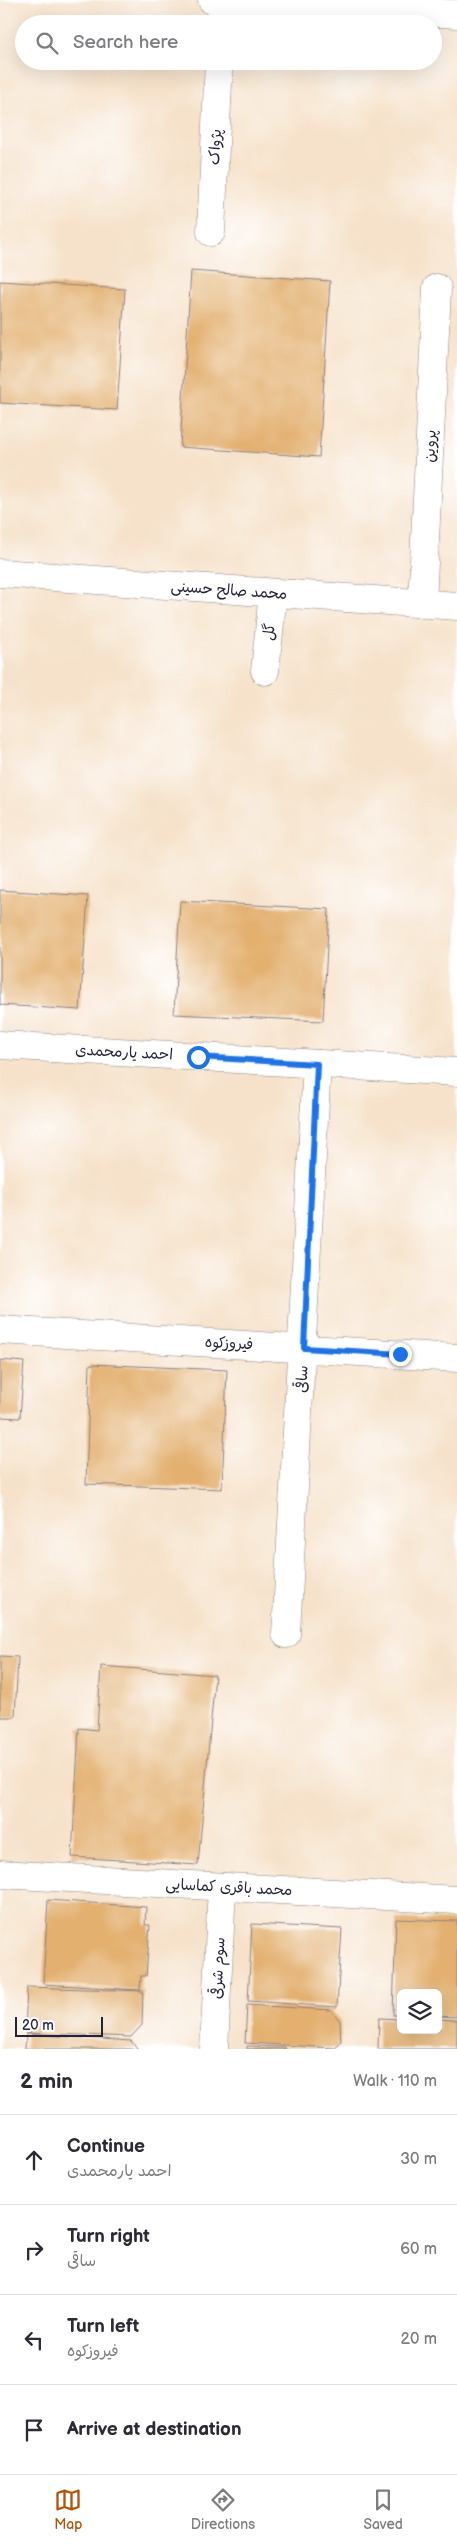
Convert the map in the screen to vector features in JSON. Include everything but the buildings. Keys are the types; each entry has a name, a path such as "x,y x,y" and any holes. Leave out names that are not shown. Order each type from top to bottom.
{"street":[{"path":"212,0 457,14"},
{"path":"221,15 222,0"},
{"name":"پژواک","path":"211,232 219,70"},
{"name":"پروین","path":"422,604 437,288"},
{"name":"محمد صالح حسینی","path":"0,573 457,606"},
{"name":"گل","path":"265,671 273,593"},
{"name":"احمد یارمحمدی","path":"0,1045 457,1072"},
{"name":"ساقی","path":"286,1634 304,1348 317,1064"},
{"name":"فیروزکوه","path":"0,1330 457,1358"},
{"name":"محمد باقری کماسایی","path":"0,1874 457,1900"},
{"name":"سوم شرقی","path":"214,2049 222,1887"}],"route":[{"path":"198,1057 317,1064 304,1348 400,1354"}]}
